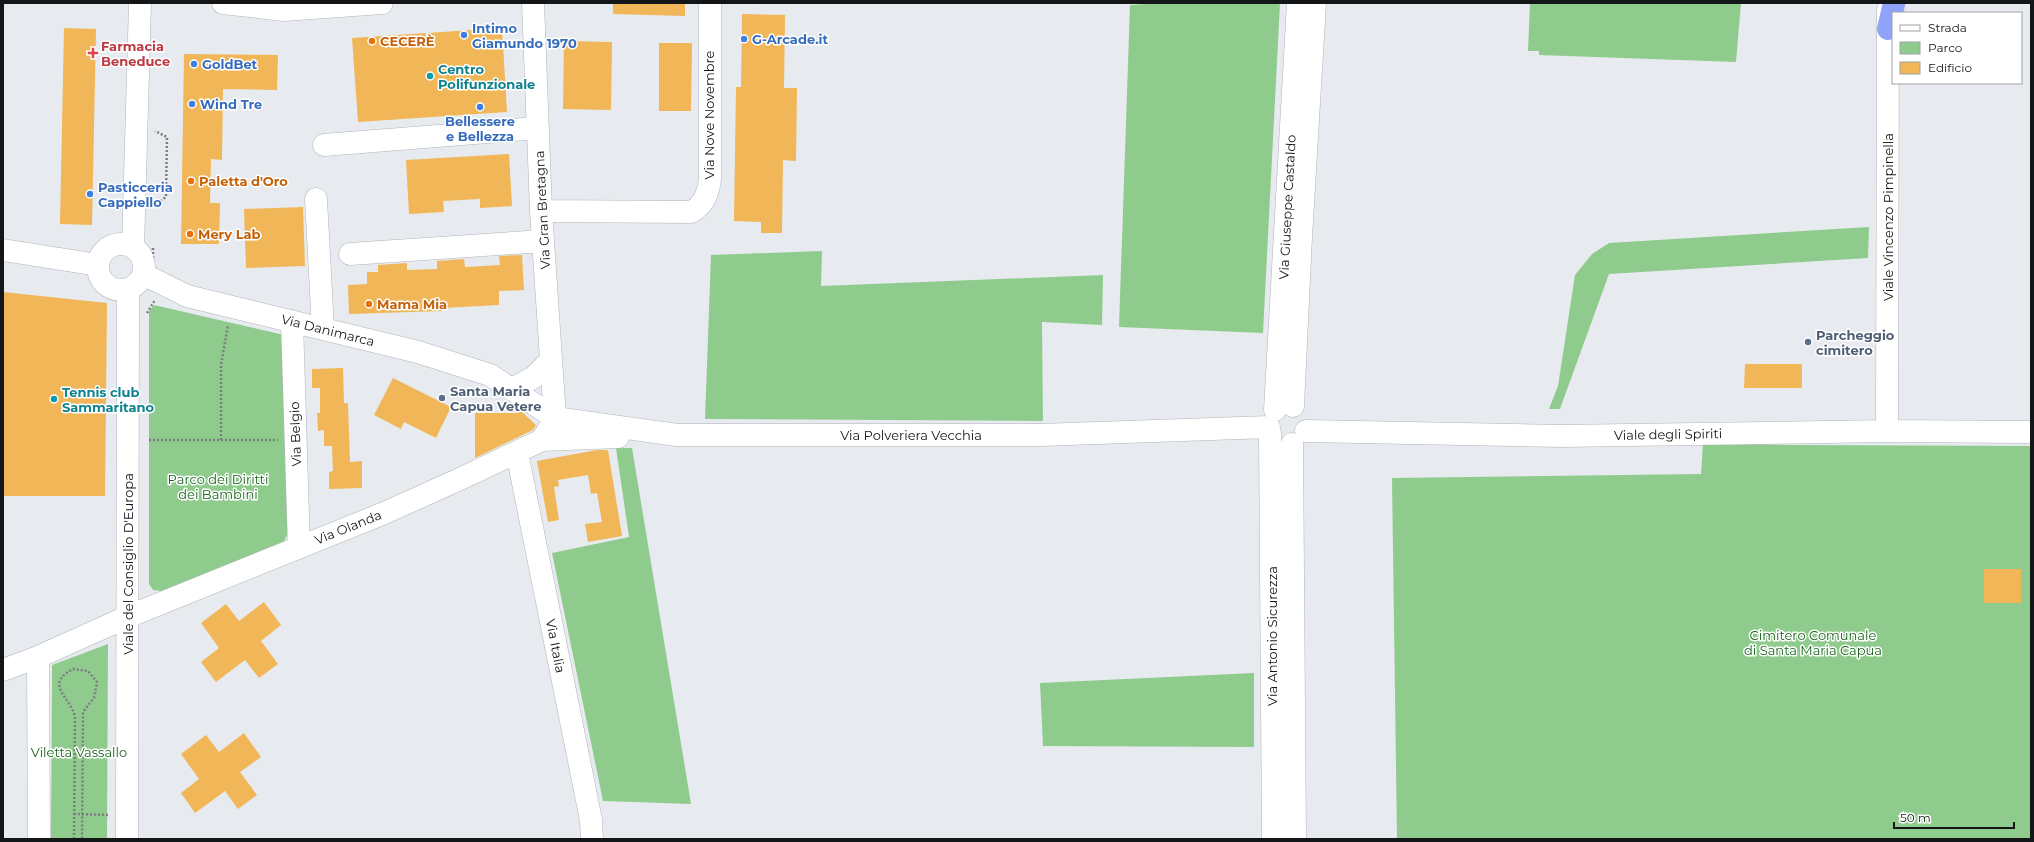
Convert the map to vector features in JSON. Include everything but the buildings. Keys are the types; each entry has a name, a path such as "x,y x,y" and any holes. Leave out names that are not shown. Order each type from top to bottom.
{"highway":[{"path":"1888,29 1894,3"}],"street":[{"path":"133,248 140,3"},
{"path":"223,3 284,10 382,3"},
{"name":"Via Gran Bretagna","path":"534,3 541,211 555,418"},
{"name":"Via Nove Novembre","path":"541,211 691,212 699,208 706,198 710,179 710,3"},
{"name":"Via Giuseppe Castaldo","path":"1277,419 1298,3"},
{"name":"Via Giuseppe Castaldo","path":"1277,419 1301,236 1315,3"},
{"name":"Viale Vincenzo Pimpinella","path":"1887,431 1888,3"},
{"path":"324,145 538,128"},
{"path":"316,200 323,329"},
{"path":"350,254 543,241"},
{"path":"126,245 133,248 143,259 150,278 140,281 128,290 120,291 106,285 98,272 98,265 105,251 111,247 126,245"},
{"path":"3,250 98,265"},
{"name":"Via Danimarca","path":"150,278 187,296 418,352 490,375 555,418"},
{"name":"Viale del Consiglio D'Europa","path":"127,839 128,290"},
{"name":"Via Belgio","path":"292,321 299,548"},
{"path":"512,389 534,377 551,360"},
{"name":"Via Antonio Sicurezza","path":"1273,839 1277,419 1303,413 1307,425 1299,438 1295,839"},
{"path":"542,440 555,418"},
{"name":"Via Polveriera Vecchia","path":"555,418 677,435 1040,435 1277,419"},
{"name":"Viale degli Spiriti","path":"1277,419 1279,442 1299,438 1887,431 2031,432"},
{"path":"542,440 677,435"},
{"name":"Via Olanda","path":"3,670 38,657 127,617 382,514 517,453 542,440"},
{"name":"Via Italia","path":"517,453 590,812 592,839"},
{"path":"128,575 139,593 160,604"},
{"path":"38,657 39,839"}],"path":[{"path":"154,212 154,204 166,197 167,137 155,130"},
{"path":"147,320 147,312 155,302 150,278 157,272 153,262 154,240"},
{"path":"221,440 221,365 228,322"},
{"path":"146,447 148,440 279,440"},
{"path":"74,839 75,717 73,710 60,690 59,684 64,675 73,669 88,671 97,682 94,698 83,712 82,839"},
{"path":"74,814 127,815"}],"green space":[{"path":"1164,3 1280,3 1263,333 1119,327 1130,5"},
{"path":"1530,3 1741,3 1736,62 1539,55 1539,51 1528,51"},
{"path":"1869,227 1868,258 1609,274 1560,409 1549,409 1558,386 1575,275 1592,254 1609,243"},
{"path":"822,251 821,286 1103,275 1102,325 1042,322 1043,421 705,419 711,255"},
{"name":"Parco dei Diritti dei Bambini","path":"154,305 284,335 288,532 284,542 162,591 153,590 149,584 149,311"},
{"name":"Cimitero Comunale di Santa Maria Capua","path":"1703,443 2031,446 2031,839 1397,839 1392,478 1701,474"},
{"path":"616,448 632,448 691,804 603,801 552,553 629,537"},
{"name":"Viletta Vassallo","path":"108,644 107,839 51,839 52,665"},
{"path":"1254,673 1254,747 1043,746 1040,683"}],"place":[{"name":"Intimo Giamundo 1970","path":"464,35"},
{"name":"G-Arcade.it","path":"744,39"},
{"name":"CECERÈ","path":"372,41"},
{"name":"Farmacia Beneduce","path":"93,53"},
{"name":"GoldBet","path":"194,64"},
{"name":"Centro Polifunzionale","path":"430,76"},
{"name":"Wind Tre","path":"192,104"},
{"name":"Bellessere e Bellezza","path":"480,107"},
{"name":"Paletta d'Oro","path":"191,181"},
{"name":"Pasticceria Cappiello","path":"90,194"},
{"name":"Mery Lab","path":"190,234"},
{"name":"Mama Mia","path":"369,304"},
{"name":"Parcheggio cimitero","path":"1808,342"},
{"name":"Santa Maria Capua Vetere","path":"442,398"},
{"name":"Tennis club Sammaritano","path":"54,399"}]}
